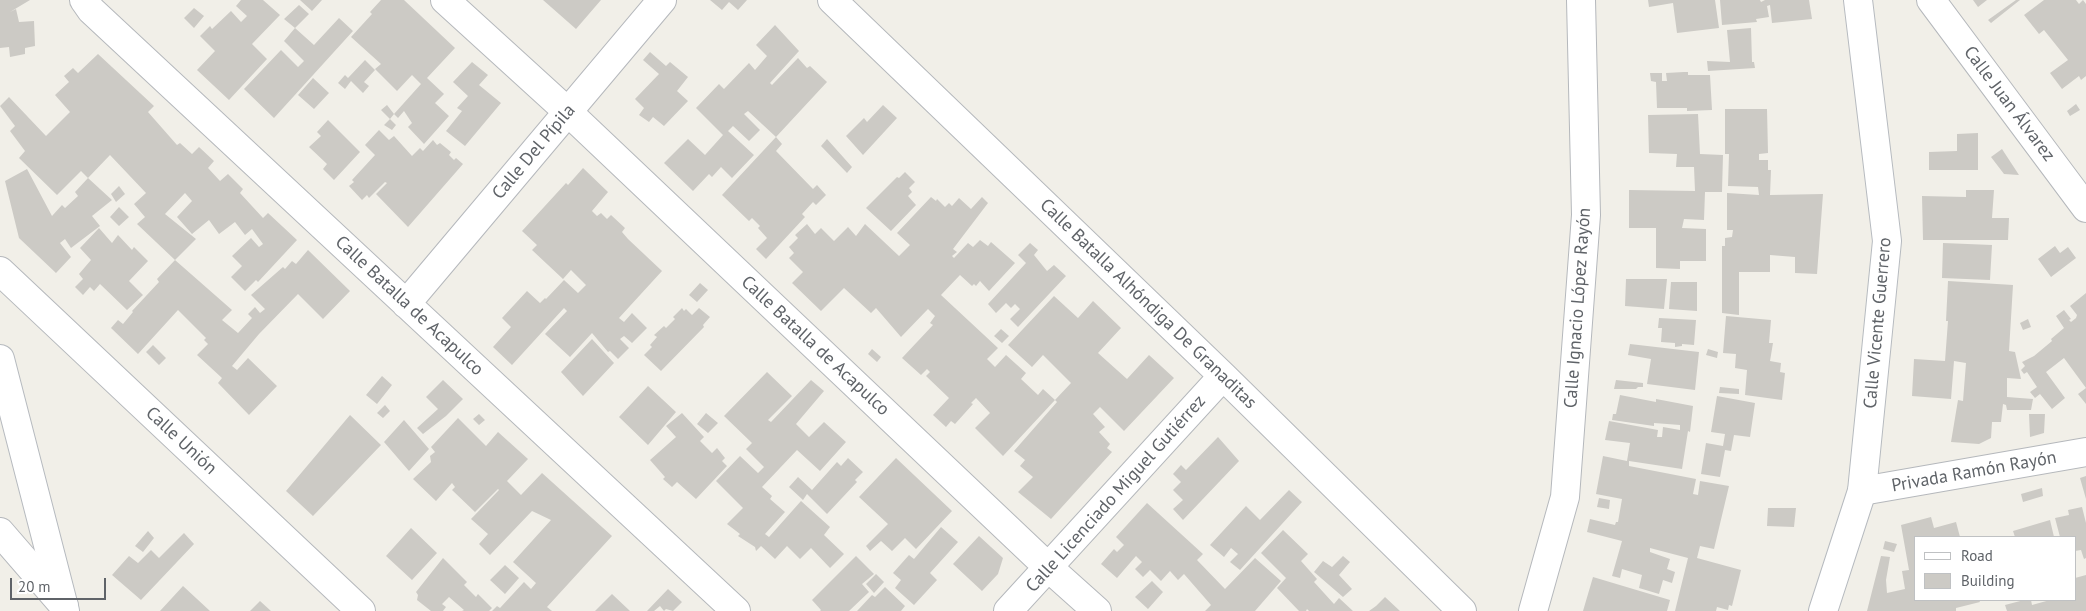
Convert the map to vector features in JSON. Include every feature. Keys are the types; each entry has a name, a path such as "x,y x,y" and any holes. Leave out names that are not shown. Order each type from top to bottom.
{"street":[{"name":"Calle Batalla de Acapulco","path":"84,0 91,10 736,611"},
{"name":"Calle Batalla de Acapulco","path":"445,0 568,112 1049,568 1097,611"},
{"name":"Calle Del Pípila","path":"406,304 662,0"},
{"name":"Calle Batalla Alhóndiga De Granaditas","path":"832,0 1223,376 1462,611"},
{"name":"Calle Ignacio López Rayón","path":"1533,611 1565,497 1586,215 1581,0"},
{"name":"Calle Vicente Guerrero","path":"1823,611 1862,492 1887,241 1858,0"},
{"name":"Calle Juan Álvarez","path":"1931,0 2086,208"},
{"name":"Calle Unión","path":"0,271 361,611"},
{"path":"0,359 65,609"},
{"name":"Calle Licenciado Miguel Gutiérrez","path":"1008,611 1223,376"},
{"name":"Privada Ramón Rayón","path":"1862,492 2086,452"},
{"path":"0,532 65,609"}],"building":[{"path":"0,0 30,0 10,12 16,9 19,22 34,21 35,46 25,48 25,54 10,57 9,47 0,48"},
{"path":"241,0 263,0 280,15 252,44 267,59 229,100 197,70 215,51 200,36 210,26 212,29 231,11 241,22 247,16 236,6"},
{"path":"300,0 322,0 312,11"},
{"path":"381,0 404,0 455,48 427,78 444,94 435,103 449,116 424,144 408,127 412,123 404,111 398,118 394,114 421,84 412,75 397,91 375,69 381,64 351,37 372,14 370,12"},
{"path":"543,0 601,0 576,29"},
{"path":"710,0 747,0 738,10 729,2 722,10"},
{"path":"1648,0 1715,0 1719,28 1677,33 1673,3 1649,7"},
{"path":"1720,0 1760,0 1761,2 1765,0 1809,0 1812,19 1772,23 1770,5 1767,6 1769,17 1756,19 1757,22 1722,25"},
{"path":"1973,0 1987,0 1978,7"},
{"path":"2016,0 2020,0 1991,23 1988,20"},
{"path":"2044,0 2076,0 2079,4 2083,0 2086,4 2086,76 2081,80 2079,76 2062,89 2050,73 2068,60 2044,30 2039,34 2024,15"},
{"path":"299,5 309,14 295,28 284,19"},
{"path":"194,8 204,16 194,28 184,18"},
{"path":"339,18 353,31 274,118 244,89 281,50 298,67 304,61 284,41 295,28 314,45"},
{"path":"775,25 799,51 770,83 772,85 798,58 807,68 810,66 827,82 776,137 748,111 744,114 760,130 749,141 733,126 728,131 754,155 732,178 721,167 712,177 709,174 693,191 664,163 688,139 705,155 723,135 696,108 719,84 724,89 749,63 755,70 767,56 756,45"},
{"path":"1751,28 1752,62 1754,62 1755,68 1708,71 1707,61 1730,62 1727,30"},
{"path":"650,52 666,66 670,62 688,77 677,91 688,101 664,126 653,117 649,122 639,115 644,108 635,99 659,74 643,60"},
{"path":"98,54 154,106 148,112 177,145 180,143 192,154 199,147 214,161 208,168 220,181 228,174 243,189 240,193 263,218 268,213 297,240 258,282 256,280 245,291 231,277 242,266 232,256 251,238 259,247 263,244 252,229 245,235 235,222 219,234 209,220 192,234 177,217 192,201 185,193 165,214 196,239 175,260 137,224 145,217 134,204 146,193 110,155 88,178 81,171 57,195 19,158 25,151 10,131 15,126 0,106 9,97 46,136 70,112 55,95 69,82 64,76 73,68 78,73"},
{"path":"365,60 375,70 364,82 369,86 363,93 351,81 345,89 338,83 345,75 348,78"},
{"path":"472,62 488,75 479,85 501,103 465,146 446,131 462,111 457,108 468,96 453,82"},
{"path":"1688,72 1688,75 1710,75 1712,110 1687,111 1687,108 1657,108 1656,82 1651,81 1650,73 1662,73 1662,81 1667,81 1666,73"},
{"path":"313,78 329,93 314,109 298,95"},
{"path":"2076,104 2080,110 2070,116 2067,111"},
{"path":"387,105 394,114 390,119 381,110"},
{"path":"883,105 897,118 863,155 846,136 864,118 867,122"},
{"path":"1725,109 1767,109 1768,153 1759,154 1759,160 1768,160 1768,170 1771,170 1770,195 1823,194 1817,274 1795,273 1795,257 1770,255 1770,272 1739,272 1739,315 1722,313 1722,246 1725,246 1725,238 1732,237 1733,230 1727,230 1727,193 1759,195 1758,187 1728,186 1729,154 1725,154"},
{"path":"1698,114 1700,154 1723,155 1722,192 1705,192 1704,220 1684,219 1682,228 1706,229 1706,261 1680,261 1680,269 1656,268 1656,228 1629,228 1629,190 1695,191 1694,167 1676,167 1677,154 1649,153 1648,115"},
{"path":"390,119 396,125 392,130 384,125"},
{"path":"328,120 360,152 334,180 323,169 327,164 309,147 321,136 317,132"},
{"path":"379,130 389,140 394,136 412,156 420,148 423,151 433,140 437,145 440,143 451,152 449,155 454,160 456,158 463,164 408,227 376,194 387,183 385,182 369,198 367,195 362,200 349,186 354,182 352,180 375,155 365,145"},
{"path":"1978,133 1978,170 1929,170 1929,152 1957,151 1957,134"},
{"path":"776,137 782,144 776,151 813,189 817,185 826,195 816,205 813,202 802,214 805,217 766,259 756,249 767,238 758,228 760,226 752,218 749,221 722,195"},
{"path":"827,139 852,167 847,173 821,146"},
{"path":"2002,149 2019,175 2004,174 1991,157"},
{"path":"583,168 608,192 592,211 597,216 601,213 607,219 611,215 625,228 622,232 628,239 662,271 619,318 624,322 632,313 647,328 632,343 624,336 620,339 629,348 618,359 610,351 608,352 592,333 570,357 545,334 567,311 564,308 512,365 493,347 511,327 502,318 527,291 540,303 564,280 578,293 586,285 571,270 563,279 532,250 537,245 522,231 566,183 568,185"},
{"path":"27,169 52,216 62,205 65,208 78,196 75,192 88,178 112,200 92,216 100,226 71,248 65,239 60,243 71,257 56,273 19,238 5,181"},
{"path":"905,172 915,182 909,188 912,192 908,196 916,205 891,231 866,208 897,177 899,178"},
{"path":"119,186 125,194 116,202 111,194"},
{"path":"1966,190 1994,190 1992,218 2009,218 2008,240 1923,240 1922,196 1966,197"},
{"path":"931,197 936,201 937,199 945,207 949,203 952,206 959,198 971,209 982,197 988,203 953,249 957,252 952,256 954,258 968,243 973,247 980,240 988,246 991,242 1015,263 989,291 980,281 976,286 974,284 972,286 960,275 941,295 998,348 987,359 995,367 1006,355 1026,373 1021,379 1038,395 1043,389 1055,400 1003,456 975,428 990,413 976,398 955,424 951,421 946,427 933,415 949,398 926,376 930,372 927,369 921,375 902,358 933,325 930,323 935,316 928,309 901,337 876,308 871,313 844,288 821,311 792,283 803,272 789,258 794,253 789,247 798,238 795,235 807,224 815,234 821,228 834,241 848,227 856,236 865,224 899,256 910,245 897,233"},
{"path":"119,207 129,217 119,226 110,217"},
{"path":"99,228 112,243 118,235 132,250 134,247 148,261 129,281 143,295 127,310 100,284 94,291 90,287 83,295 75,287 83,279 79,274 91,260 80,248"},
{"path":"1030,243 1038,250 1034,255 1047,271 1054,265 1066,276 1018,327 1010,319 1020,309 1015,304 1011,308 1006,303 996,313 988,304 1026,263 1018,255"},
{"path":"1943,243 1992,245 1990,280 1942,278"},
{"path":"2055,246 2060,253 2068,247 2076,258 2051,277 2038,259"},
{"path":"308,250 350,291 323,319 298,294 259,334 232,366 237,370 248,358 277,386 249,415 218,383 222,378 197,355 208,344 204,340 206,338 178,310 138,354 111,328 118,320 123,324 132,311 159,282 157,279 175,260 232,310 222,320 238,333 252,318 248,314 255,307 260,313 265,309 251,295 283,267 285,269 292,261 296,264"},
{"path":"1626,279 1667,279 1664,309 1625,306"},
{"path":"1948,281 2013,285 2009,351 2015,352 2021,379 2007,378 2007,397 2033,399 2031,410 2007,410 2006,405 2003,404 2001,422 1992,422 1991,438 1979,444 1951,442 1958,400 1963,401 1966,363 1954,361 1951,399 1912,396 1914,359 1945,361"},
{"path":"1671,282 1697,282 1697,311 1669,309"},
{"path":"700,283 708,290 697,302 689,295"},
{"path":"2086,293 2086,388 2064,358 2046,372 2065,398 2052,409 2040,394 2035,398 2030,392 2037,387 2027,372 2024,374 2021,370 2025,366 2022,362 2034,356 2064,328 2056,316 2064,310 2071,319 2069,320 2071,322 2076,318 2077,315 2070,306"},
{"path":"1054,296 1078,318 1093,301 1121,328 1098,353 1127,379 1149,355 1174,378 1124,431 1100,407 1093,414 1105,427 1099,432 1110,444 1107,448 1112,452 1051,519 1018,492 1033,477 1020,466 1025,460 1014,451 1071,383 1043,355 1032,367 1008,345"},
{"path":"682,308 692,315 699,308 710,317 703,325 704,327 661,371 644,355 652,347 650,345 657,337 654,335 664,326 666,328"},
{"path":"1726,316 1771,320 1769,343 1773,343 1770,361 1781,363 1780,372 1785,373 1782,400 1745,395 1747,370 1735,368 1736,354 1723,353"},
{"path":"1659,318 1696,320 1694,345 1682,344 1682,346 1675,347 1675,343 1661,342 1662,328 1658,328"},
{"path":"2028,319 2031,327 2023,330 2020,323"},
{"path":"1001,329 1009,336 1002,343 994,336"},
{"path":"592,339 614,363 583,396 561,372"},
{"path":"1630,344 1699,352 1695,390 1647,384 1651,359 1628,355"},
{"path":"153,345 166,358 159,365 146,352"},
{"path":"872,349 881,357 877,362 868,354"},
{"path":"1708,349 1718,352 1717,358 1706,355"},
{"path":"767,372 792,396 768,420 771,422 811,380 824,391 796,424 809,437 824,422 846,442 820,471 797,450 762,487 772,496 770,499 785,512 765,534 769,537 801,501 830,527 824,535 844,554 830,568 811,548 800,559 787,546 775,559 761,546 756,551 755,547 738,536 740,534 727,524 743,508 716,481 740,456 758,473 764,467 746,449 752,443 724,416"},
{"path":"382,376 392,385 377,404 366,395"},
{"path":"443,380 463,399 446,416 423,434 417,428 438,409 426,397"},
{"path":"1616,380 1643,383 1643,387 1636,389 1614,389"},
{"path":"648,386 676,412 648,445 619,417"},
{"path":"1720,387 1739,389 1739,394 1719,393"},
{"path":"2086,388 2086,404 2078,394"},
{"path":"1620,395 1656,402 1656,399 1693,406 1690,432 1688,431 1682,469 1629,461 1629,466 1696,479 1693,494 1698,495 1700,481 1729,486 1714,549 1700,546 1697,558 1741,570 1732,606 1729,605 1728,610 1717,607 1716,611 1675,611 1688,558 1650,548 1650,552 1670,559 1667,569 1675,572 1672,583 1663,580 1659,594 1639,588 1642,575 1622,569 1620,578 1612,576 1622,541 1587,532 1590,519 1615,525 1618,522 1622,499 1596,494 1603,456 1627,461 1630,443 1605,440 1609,421 1658,430 1657,437 1662,437 1663,427 1680,430 1680,425 1654,423 1654,426 1612,420 1613,414 1616,414"},
{"path":"1717,396 1755,403 1750,437 1734,435 1731,451 1725,450 1720,477 1701,474 1706,443 1723,446 1725,434 1711,432"},
{"path":"385,405 390,411 383,418 377,413"},
{"path":"682,413 704,437 700,441 712,453 717,448 725,458 722,461 727,466 696,499 677,482 672,487 663,479 665,477 650,460 676,437 666,426"},
{"path":"706,413 718,423 708,433 697,424"},
{"path":"479,414 485,420 479,425 473,419"},
{"path":"2029,414 2045,414 2044,433 2030,437"},
{"path":"350,415 381,445 313,516 286,491"},
{"path":"458,418 486,446 498,432 528,459 507,481 521,495 542,473 612,536 547,607 552,611 492,611 497,606 500,608 524,582 531,589 536,583 513,562 551,520 532,511 490,555 479,544 488,534 471,519 498,489 475,512 452,490 455,487 452,483 436,501 413,479 431,462 430,456 435,452 431,447"},
{"path":"404,420 429,449 409,471 384,442"},
{"path":"1218,437 1239,461 1183,520 1173,509 1183,500 1173,490 1181,482 1173,474 1181,465 1186,470"},
{"path":"848,458 863,472 855,480 857,482 827,514 807,494 803,500 789,487 798,477 812,490 837,462 841,466"},
{"path":"896,458 952,511 916,549 905,538 892,551 881,541 870,551 866,546 888,524 859,497"},
{"path":"2086,476 2086,499 2080,478"},
{"path":"2042,488 2043,496 2023,502 2021,494"},
{"path":"1289,490 1302,502 1240,570 1230,562 1238,554 1231,548 1224,557 1210,545 1246,506 1260,520"},
{"path":"1599,498 1610,500 1609,509 1597,507"},
{"path":"1147,503 1203,554 1197,560 1225,589 1255,558 1281,581 1255,611 1205,611 1211,605 1184,574 1178,580 1170,571 1161,581 1150,570 1143,577 1135,569 1142,562 1136,556 1117,578 1101,564 1114,549 1117,552 1124,545 1116,537"},
{"path":"2082,507 2086,523 2086,558 2084,559 2081,550 2076,551 2076,536 2060,536 2055,518 2069,515 2068,510"},
{"path":"1768,508 1796,508 1794,527 1767,526"},
{"path":"1931,517 1934,528 1956,522 1960,536 1914,536 1914,601 1980,602 1956,608 1956,611 1867,611 1881,556 1890,557 1886,580 1887,593 1905,589 1902,571 1909,570 1901,525"},
{"path":"2050,520 2054,536 2015,536 2013,531"},
{"path":"941,527 958,542 930,573 937,580 914,605 895,588 901,580 893,573 909,555 914,559"},
{"path":"411,528 437,553 412,580 386,556"},
{"path":"1283,530 1308,554 1301,561 1317,579 1314,582 1334,604 1339,598 1353,611 1309,611 1307,609 1306,611 1299,611 1277,588 1286,578 1261,553"},
{"path":"148,531 154,538 143,552 135,546"},
{"path":"184,533 194,544 141,600 112,575 129,556 138,563 151,550 159,558"},
{"path":"979,536 1003,558 998,574 982,591 953,564"},
{"path":"1885,541 1897,544 1894,552 1883,549"},
{"path":"856,556 874,574 862,584 869,592 849,611 820,611 812,600"},
{"path":"1343,556 1350,562 1339,575 1352,589 1343,597 1314,572 1323,561 1332,567"},
{"path":"443,558 467,582 464,585 476,597 478,594 492,608 489,611 462,611 464,610 449,597 442,604 446,607 443,611 431,611 417,600 418,595 416,592"},
{"path":"505,565 519,578 505,594 490,580"},
{"path":"876,574 884,582 874,593 866,584"},
{"path":"2086,575 2086,611 2007,611 2005,605 2020,601 2031,601 2032,605 2046,601 2076,601 2076,578"},
{"path":"1593,577 1670,600 1667,611 1583,611"},
{"path":"1152,581 1163,592 1148,609 1135,597"},
{"path":"183,586 210,611 160,611"},
{"path":"885,587 905,606 901,611 857,611 872,595 875,597"},
{"path":"668,589 682,602 673,611 666,609 664,611 660,606 654,611 647,611"},
{"path":"612,594 630,611 595,611"},
{"path":"1385,597 1400,611 1369,611 1376,606"},
{"path":"260,601 271,611 250,611"}]}
